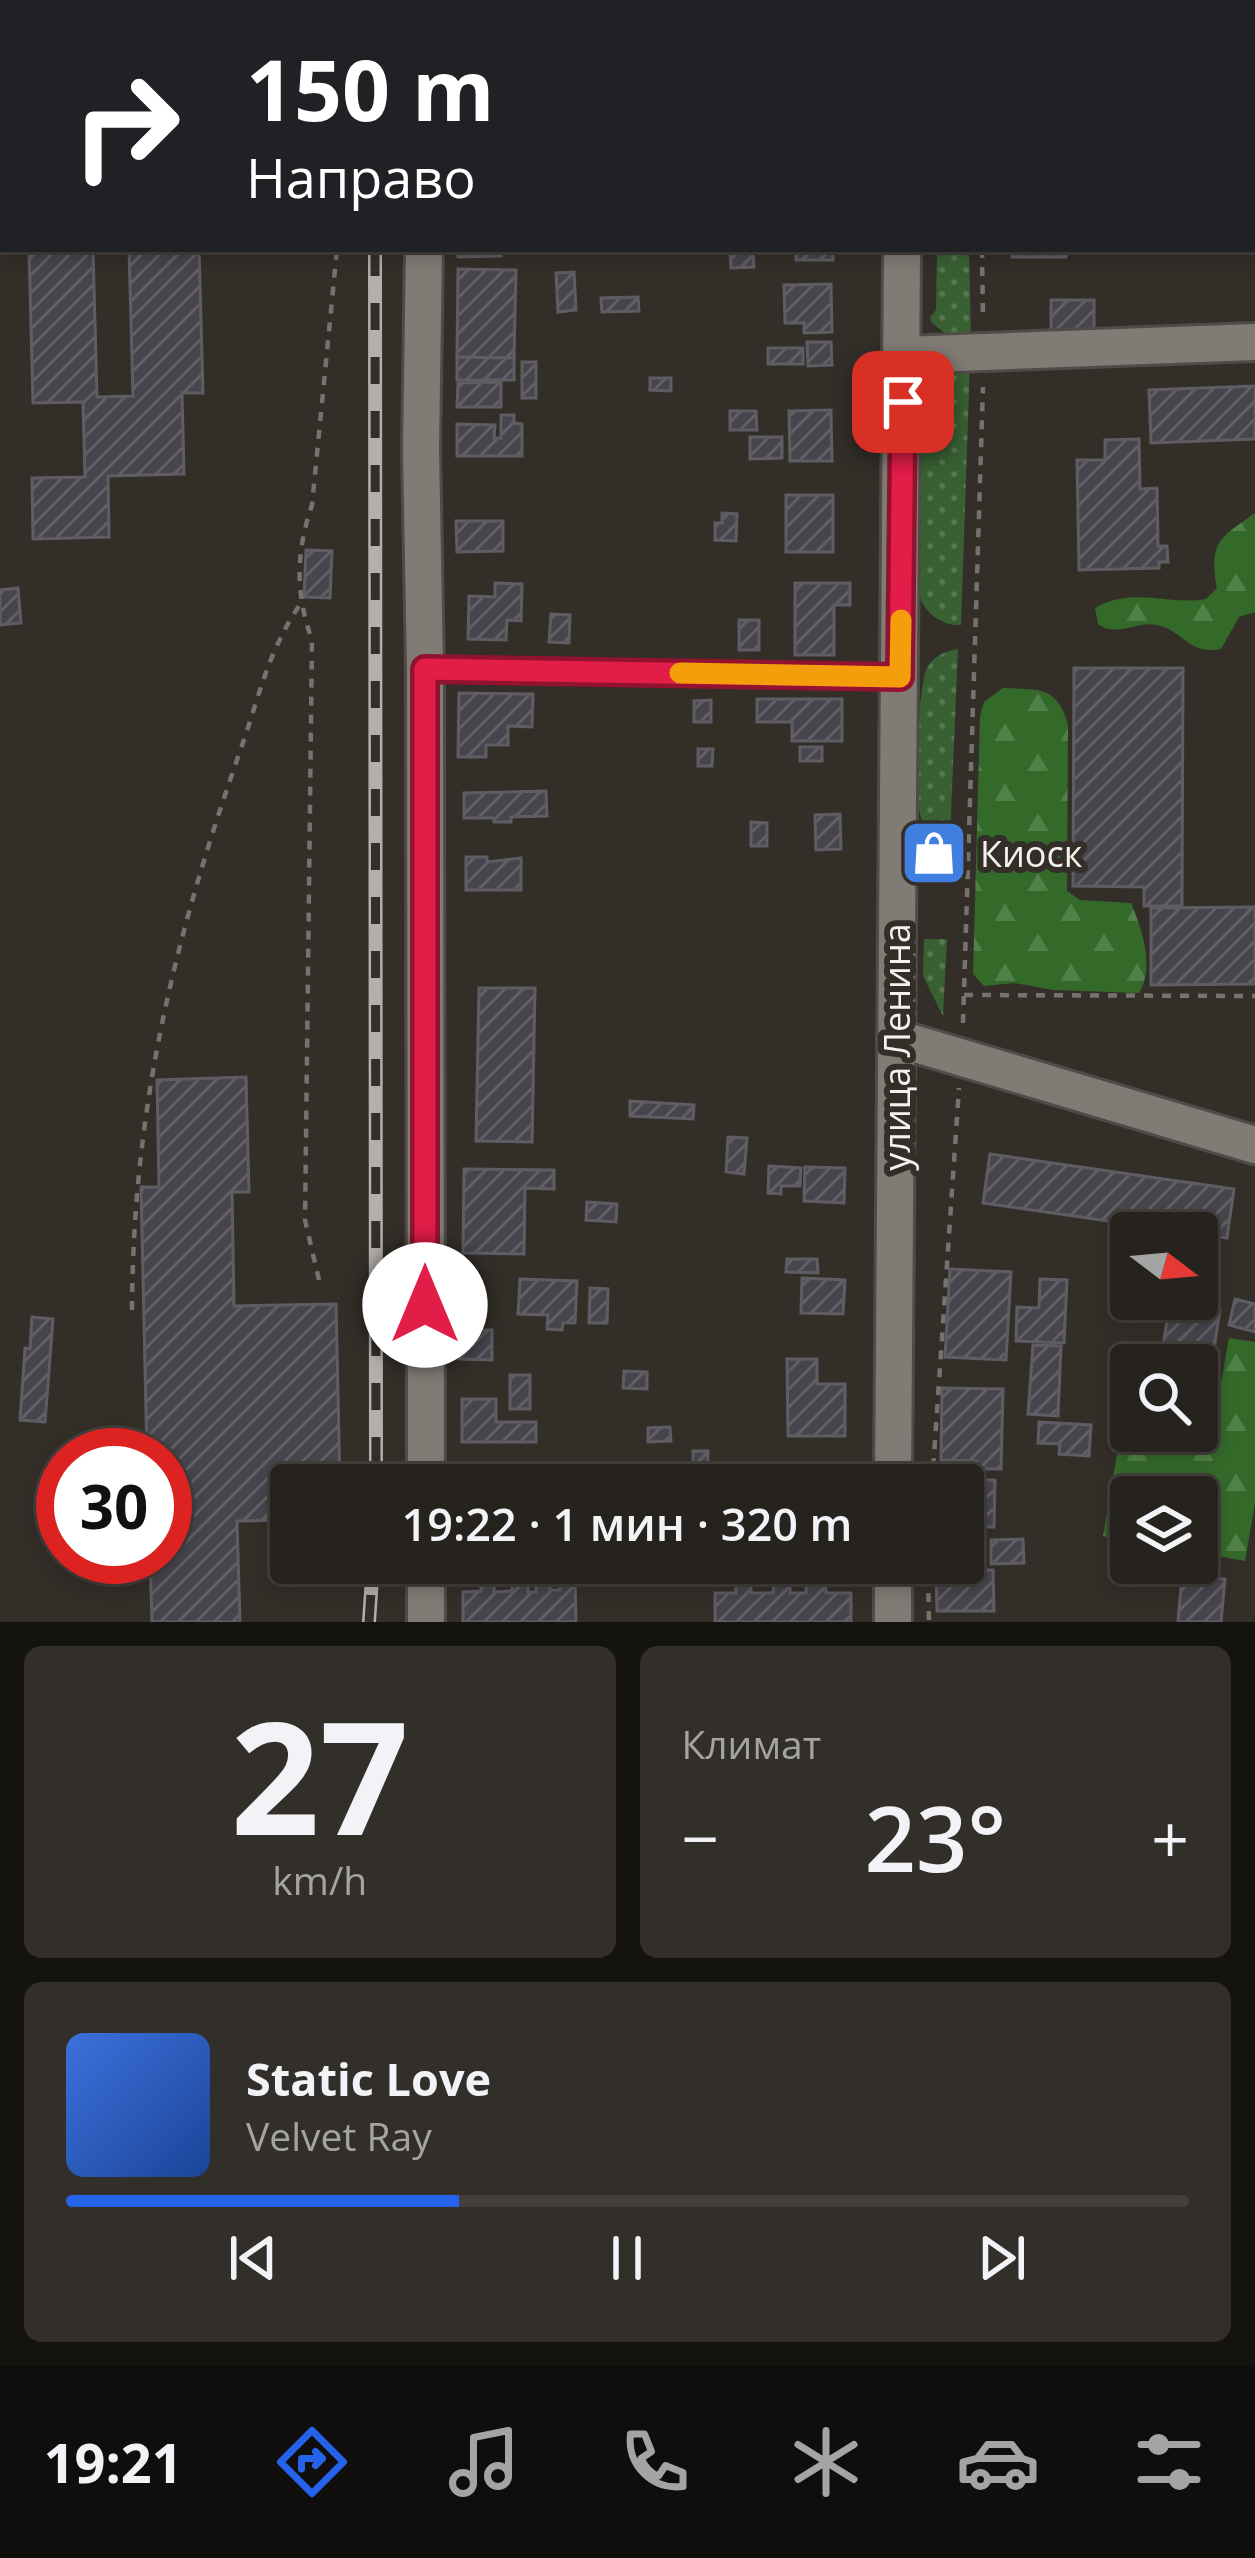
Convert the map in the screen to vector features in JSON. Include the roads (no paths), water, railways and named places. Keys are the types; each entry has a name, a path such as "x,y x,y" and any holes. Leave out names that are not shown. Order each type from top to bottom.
{"street":[{"path":"424,252 426,1464"},
{"name":"улица Ленина","path":"893,1464 902,252"},
{"path":"904,355 1255,342"},
{"path":"896,1038 1255,1145"},
{"path":"426,1584 426,1622"},
{"path":"893,1584 893,1622"}],"lane":[{"path":"425,669 900,677"}],"railway":[{"path":"375,252 376,1464"},
{"path":"369,1622 372,1584"}],"place":[{"name":"Киоск","path":"934,853"}]}
